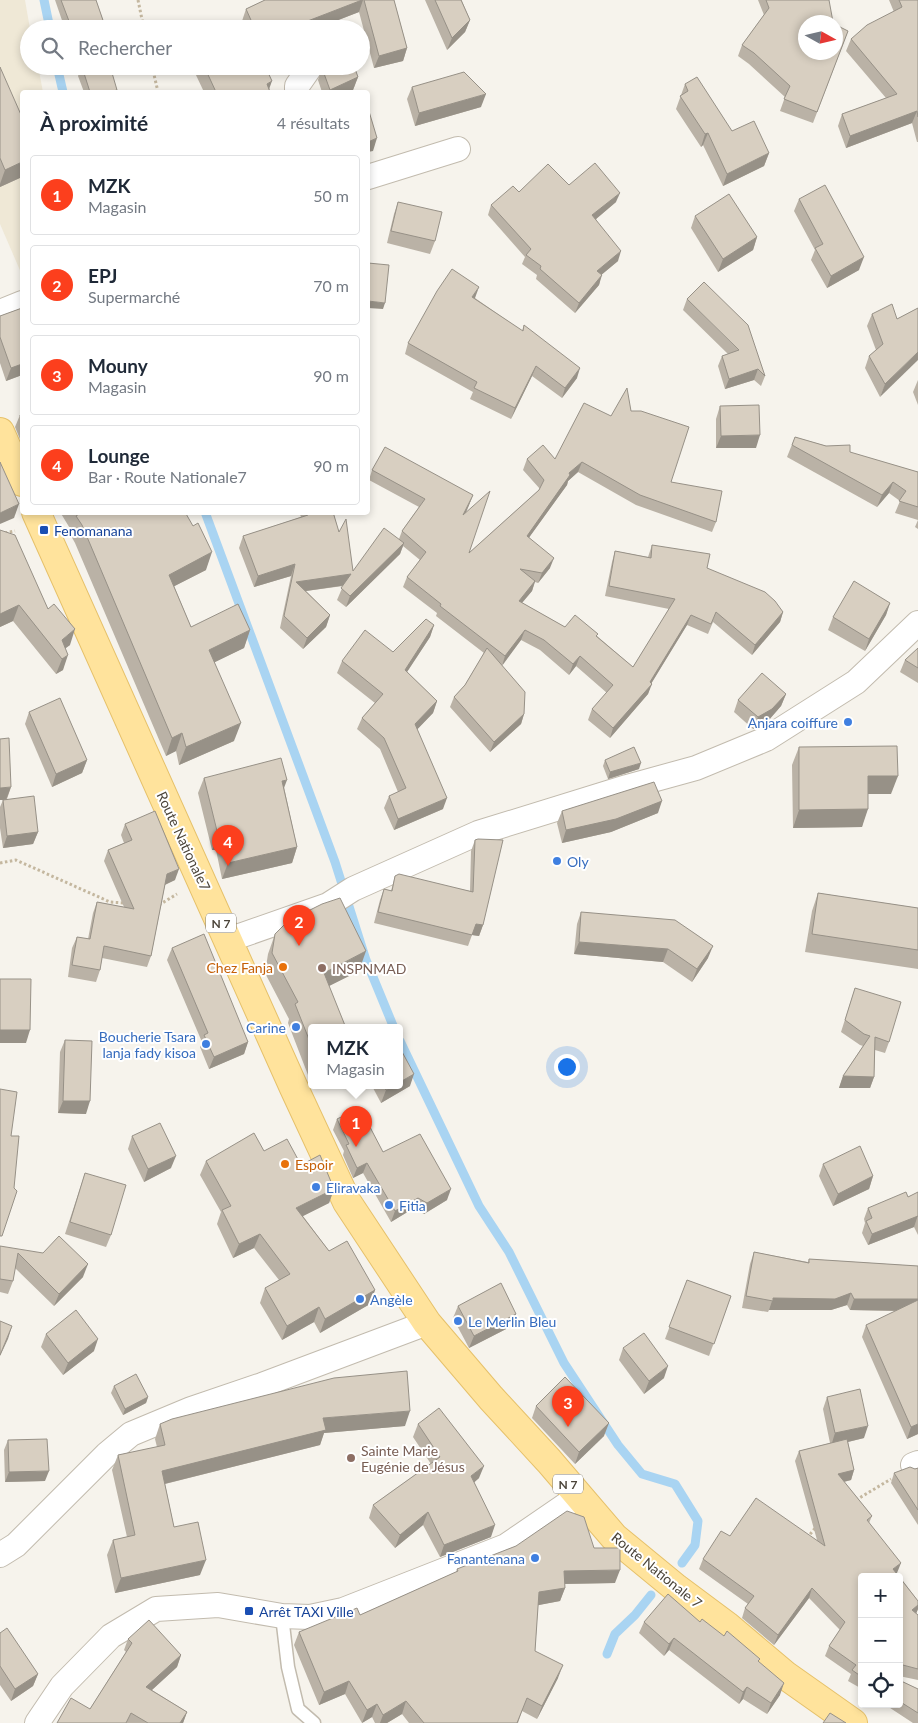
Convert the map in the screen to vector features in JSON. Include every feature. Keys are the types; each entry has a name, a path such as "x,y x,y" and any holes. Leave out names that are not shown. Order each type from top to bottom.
{"main road":[{"path":"0,432 20,477"},
{"name":"Route Nationale7","path":"37,515 348,1202 427,1322"},
{"name":"Route Nationale 7","path":"427,1322 491,1398 614,1537 676,1588 727,1626 785,1675 854,1723"}],"street":[{"path":"297,90 297,86 305,75"},
{"path":"370,176 458,149"},
{"path":"0,312 20,304"},
{"path":"228,940 328,904 354,889 478,833 627,787 696,768 766,739 856,682 918,623"},
{"path":"0,1555 16,1544 107,1454 131,1434 191,1409 427,1322"},
{"path":"37,1723 62,1686 111,1636 156,1608 218,1605 282,1616 310,1617 343,1610 506,1546 579,1496"}],"lane":[{"path":"282,1616 288,1667 298,1708 314,1723"}],"path":[{"path":"138,0 142,20"},
{"path":"154,75 158,90"},
{"path":"0,864 16,860 110,902 130,903"},
{"path":"149,904 159,905 201,878"},
{"path":"848,1504 916,1464"},
{"path":"804,1540 817,1526"}],"shaded area":[{"path":"0,0 25,0 28,20 20,20 20,75 40,75 43,90 20,90 20,270 0,224"}],"building":[{"path":"61,0 96,0 103,20 69,20"},
{"path":"265,0 362,0 310,20 251,20 246,9"},
{"path":"364,0 394,0 407,48 379,56"},
{"path":"435,0 461,0 470,20 452,38"},
{"path":"766,0 829,0 832,15 798,15 798,60 837,60 817,112 784,99 790,86 754,53 742,45 769,8"},
{"path":"899,0 918,0 918,117 917,111 850,136 842,114 897,94 851,39 867,25 902,7"},
{"path":"843,28 848,31 843,44"},
{"path":"0,67 20,112 20,163 5,170 0,158"},
{"path":"464,72 486,94 419,113 412,87"},
{"path":"85,75 113,75 117,90 89,90"},
{"path":"208,75 269,75 272,81 267,84 269,90 215,90"},
{"path":"325,75 357,75 358,77 330,90"},
{"path":"697,77 732,131 754,121 769,153 727,174 708,133 705,134 680,96 688,91 685,84"},
{"path":"370,115 377,138 370,141"},
{"path":"595,163 620,193 592,215 621,251 597,271 602,275 579,303 540,269 541,266 526,255 531,249 491,205 513,186 519,192 548,164 569,185"},
{"path":"825,185 864,257 831,276 815,248 823,244 799,199"},
{"path":"729,194 757,237 723,259 695,216"},
{"path":"398,202 442,212 435,241 391,231"},
{"path":"370,263 389,265 385,303 370,301"},
{"path":"452,269 479,287 472,297 523,331 524,325 580,368 565,388 536,366 515,408 474,388 477,382 408,343 437,291"},
{"path":"704,282 748,325 765,376 758,369 729,379 722,356 739,350 687,299"},
{"path":"892,304 897,319 918,308 918,352 885,384 869,356 883,344 872,314"},
{"path":"20,309 20,365 11,368 0,337 0,316"},
{"path":"627,388 631,411 641,411 689,427 671,482 722,491 716,522 640,495 582,462 569,473 570,475 527,536 554,558 542,573 520,569 535,581 519,601 565,627 575,615 598,634 596,636 633,667 675,599 609,586 615,551 651,558 652,545 710,554 707,568 765,592 783,612 755,645 716,612 711,624 691,615 650,682 652,684 613,728 592,709 613,685 580,656 573,664 544,640 525,630 505,656 440,606 441,604 407,577 426,552 402,531 425,499 372,470 385,447 473,495 463,515 490,491 469,553 539,490 544,480 527,459 543,445 555,459 584,403 611,416"},
{"path":"759,405 760,435 721,436 720,406"},
{"path":"795,437 826,446 850,445 850,452 918,472 918,507 899,501 906,491 893,482 882,495 792,445"},
{"path":"0,462 19,504 0,513"},
{"path":"187,515 193,526 198,523 212,552 169,575 191,627 238,604 250,630 209,650 241,723 186,747 182,733 172,738 82,525 76,516"},
{"path":"308,515 334,515 339,532 346,519 353,571 384,528 404,543 350,596 341,588 351,574 296,582 330,615 307,638 284,616 295,564 258,576 243,536"},
{"path":"0,530 15,535 48,609 54,604 75,629 62,640 68,655 62,659 19,605 0,614"},
{"path":"854,581 890,603 869,639 833,617"},
{"path":"426,619 434,625 405,670 437,701 415,724 447,798 398,819 389,796 406,788 384,738 362,718 383,694 342,661 365,630 393,652"},
{"path":"487,648 525,692 524,714 494,742 454,697 465,685"},
{"path":"918,648 918,668 905,660"},
{"path":"762,673 786,694 772,709 758,717 738,700"},
{"path":"60,698 87,760 56,774 29,712"},
{"path":"9,738 11,787 0,788 0,739"},
{"path":"897,746 898,776 868,776 868,809 799,810 799,747"},
{"path":"634,747 641,763 610,772 605,760"},
{"path":"281,758 287,780 282,781 297,847 228,863 221,834 218,835 204,778"},
{"path":"654,782 662,801 616,819 566,830 562,811"},
{"path":"34,796 38,832 7,836 3,800"},
{"path":"155,811 179,869 167,874 151,956 104,946 100,970 72,965 77,937 90,939 97,902 134,909 108,850 132,840 125,824"},
{"path":"475,840 503,840 483,925 476,924 472,935 378,912 384,889 392,891 395,876 399,874 473,892"},
{"path":"818,893 918,908 918,950 812,934"},
{"path":"340,898 366,951 324,973 344,1024 308,1024 308,1037 295,1004 298,1002 272,953 275,934 288,921 322,904"},
{"path":"581,912 675,920 713,946 697,969 668,949 579,942"},
{"path":"204,934 248,1042 214,1057 204,1035 208,1033 172,948"},
{"path":"0,979 31,979 30,1030 0,1030"},
{"path":"855,988 901,1002 889,1042 875,1037 874,1077 843,1076 870,1036 864,1034 845,1020"},
{"path":"65,1040 92,1041 90,1101 63,1101"},
{"path":"403,1054 414,1074 403,1080"},
{"path":"0,1089 17,1092 11,1136 19,1136 14,1188 17,1191 2,1236 0,1236"},
{"path":"360,1108 383,1152 420,1134 451,1189 427,1203 418,1198 395,1211 367,1163 357,1168 346,1145 349,1144 337,1119"},
{"path":"160,1123 176,1156 148,1169 132,1136"},
{"path":"254,1133 264,1151 287,1139 301,1165 320,1155 334,1189 296,1208 329,1251 347,1241 375,1290 325,1319 319,1307 287,1326 265,1288 290,1274 260,1234 239,1244 222,1210 231,1206 206,1161"},
{"path":"860,1146 873,1176 838,1194 823,1164"},
{"path":"85,1173 126,1185 111,1235 70,1222"},
{"path":"906,1192 908,1197 918,1192 918,1216 872,1234 866,1221 872,1218 868,1208"},
{"path":"59,1236 88,1264 59,1294 18,1253 13,1281 0,1279 0,1246 43,1253"},
{"path":"754,1252 809,1263 809,1259 918,1266 918,1299 854,1299 851,1293 835,1299 773,1298 773,1301 746,1296"},
{"path":"687,1280 731,1296 714,1344 669,1327"},
{"path":"501,1283 516,1314 474,1336 458,1306"},
{"path":"918,1300 918,1424 911,1427 866,1325"},
{"path":"76,1310 98,1339 68,1363 46,1334"},
{"path":"0,1321 12,1326 0,1355"},
{"path":"644,1333 668,1366 649,1381 623,1348"},
{"path":"407,1371 410,1411 323,1418 326,1430 162,1471 174,1527 198,1522 206,1560 121,1578 113,1540 135,1535 118,1455 165,1445 160,1424 172,1419 334,1378"},
{"path":"136,1374 148,1397 125,1409 114,1386"},
{"path":"565,1377 609,1423 579,1452 536,1406"},
{"path":"860,1389 868,1426 835,1433 827,1397"},
{"path":"439,1408 484,1466 471,1476 495,1525 444,1545 428,1512 400,1535 373,1505 440,1457 418,1424"},
{"path":"47,1439 49,1471 9,1472 8,1440"},
{"path":"847,1439 854,1470 838,1474 872,1516 867,1520 901,1563 893,1569 896,1573 858,1573 858,1674 852,1670 856,1665 829,1646 845,1622 812,1588 778,1635 745,1608 754,1596 703,1559 721,1531 730,1536 756,1498 825,1546 799,1451"},
{"path":"910,1467 918,1468 918,1510 894,1473"},
{"path":"567,1511 584,1517 594,1548 620,1548 620,1570 564,1571 565,1588 539,1592 535,1651 563,1665 542,1706 527,1698 517,1723 424,1723 406,1701 383,1715 377,1704 367,1710 349,1681 324,1692 299,1632 357,1608 360,1615 458,1571 457,1569 516,1546"},
{"path":"903,1582 918,1601 918,1605 912,1610 918,1615 918,1669 903,1665"},
{"path":"668,1594 700,1622 702,1619 724,1636 727,1631 760,1659 758,1661 784,1683 771,1703 747,1687 743,1692 674,1638 669,1644 644,1622"},
{"path":"149,1620 181,1655 146,1687 187,1712 180,1723 148,1723 131,1713 126,1723 57,1723 71,1698 90,1709 132,1643 128,1639"},
{"path":"7,1628 38,1674 15,1689 0,1666 0,1633"},
{"path":"903,1682 918,1689 918,1713 903,1704"},
{"path":"830,1713 846,1723 823,1723"}],"waterway":[{"path":"44,0 48,20"},
{"path":"59,75 63,90"},
{"path":"206,515 335,862 366,960 392,1024"},
{"path":"403,1047 479,1206 509,1252 564,1363 618,1445 642,1474 675,1484 698,1521 695,1545 682,1563"},
{"path":"607,1654 615,1634 635,1615 651,1595"}],"place":[{"name":"Fenomanana","path":"44,530"},
{"name":"Anjara coiffure","path":"848,722"},
{"name":"Oly","path":"557,861"},
{"name":"Lounge","path":"228,866"},
{"name":"EPJ","path":"299,946"},
{"name":"Chez Fanja","path":"283,967"},
{"name":"INSPNMAD","path":"322,968"},
{"name":"Carine","path":"296,1027"},
{"name":"Boucherie Tsara lanja fady kisoa","path":"206,1044"},
{"name":"MZK","path":"356,1147"},
{"name":"Espoir","path":"285,1164"},
{"name":"Eliravaka","path":"316,1187"},
{"name":"Fitia","path":"389,1205"},
{"name":"Angèle","path":"360,1299"},
{"name":"Le Merlin Bleu","path":"458,1321"},
{"name":"Mouny","path":"568,1427"},
{"name":"Sainte Marie Eugénie de Jésus","path":"351,1458"},
{"name":"Fanantenana","path":"535,1558"},
{"name":"Arrêt TAXI Ville","path":"249,1611"}]}
